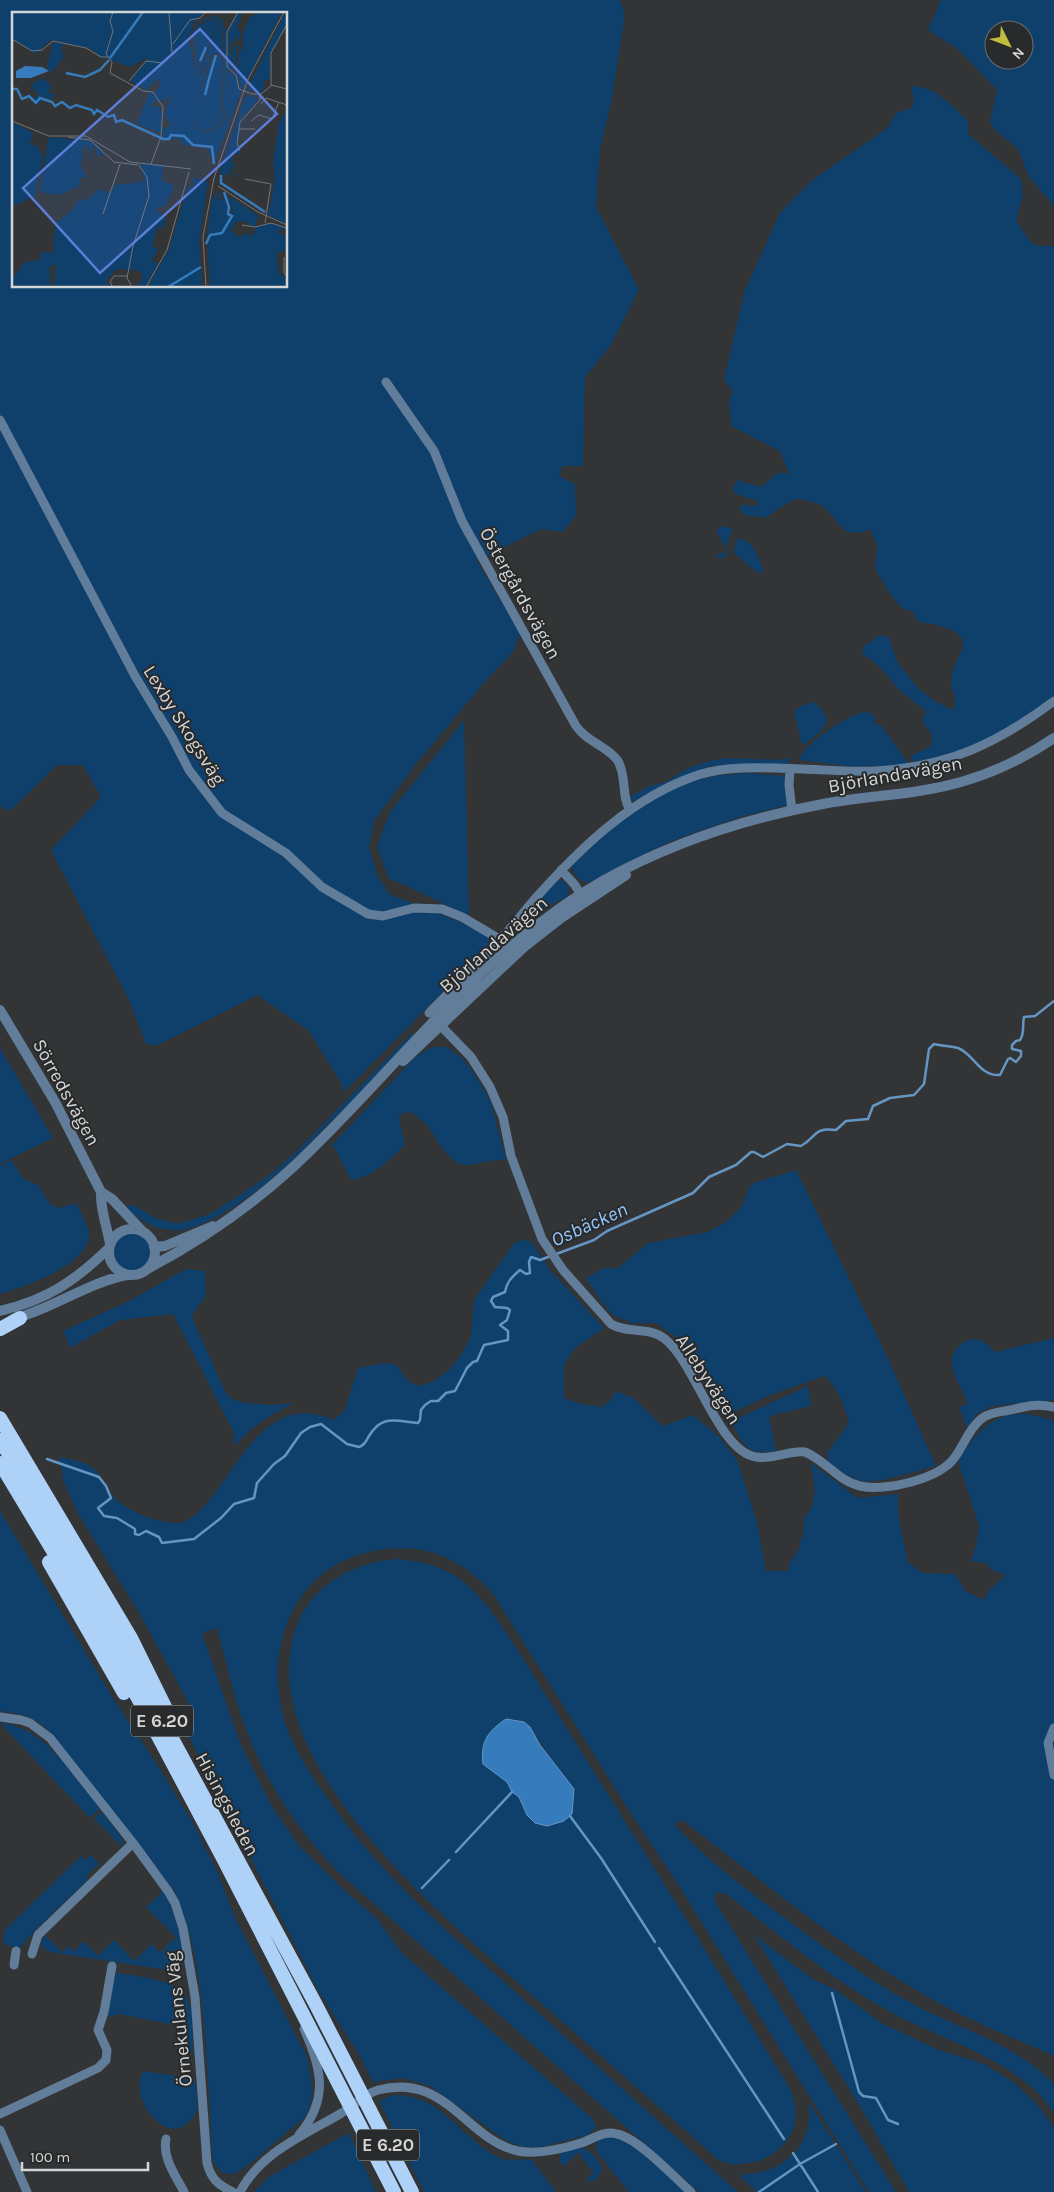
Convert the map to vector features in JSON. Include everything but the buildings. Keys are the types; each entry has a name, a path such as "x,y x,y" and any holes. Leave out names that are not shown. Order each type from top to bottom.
{"highway":[{"path":"0,1329 20,1318"},
{"path":"0,1418 131,1638 220,1814 229,1858"},
{"name":"Hisingsleden","path":"0,1440 84,1591 139,1700 229,1858 315,2003 412,2192"},
{"name":"Hisingsleden","path":"0,1463 84,1591"},
{"path":"0,1480 173,1777 229,1858"},
{"name":"Hisingsleden","path":"229,1858 293,1996 394,2192"}],"street":[{"name":"Östergårdsvägen","path":"386,382 434,451 462,521 576,726 586,738 607,751 619,763 624,775 627,803 630,810"},
{"name":"Lexby Skogsväg","path":"0,420 135,676 172,737 189,770 222,813 286,853 322,887 368,914 383,916 414,908 442,909 462,917 501,940"},
{"name":"Björlandavägen","path":"562,870 593,840 630,810 675,785 705,773 730,769 873,771 910,768 973,751 1012,730 1054,701"},
{"name":"Björlandavägen","path":"149,1268 203,1238 280,1178 372,1087 435,1019 510,947 536,925 582,898 606,879 658,855 733,826 826,803 921,791 953,784 1010,764 1054,738"},
{"path":"790,769 789,785 792,810"},
{"path":"501,940 562,870 575,885 582,898"},
{"name":"Björlandavägen","path":"435,1019 462,979 501,940"},
{"name":"Sörredsvägen","path":"0,1010 54,1102 102,1192 112,1199 143,1232"},
{"name":"Allebyvägen","path":"435,1019 471,1057 490,1087 503,1117 511,1156 533,1219 556,1261 611,1324 622,1329 653,1332 670,1344 697,1382 726,1434 736,1446 749,1455 767,1457 805,1452 852,1484 864,1487 880,1487 930,1476 945,1468 954,1458 976,1424 985,1416 1024,1405 1036,1404 1054,1407"},
{"name":"Sörredsvägen","path":"102,1192 101,1205 106,1220 110,1246"},
{"name":"Björlandavägen","path":"154,1247 165,1246 221,1223"},
{"path":"0,1311 62,1288 77,1278 110,1246 115,1237 122,1232 130,1229 143,1232 150,1238 155,1256 149,1268 138,1275 127,1275 94,1284 20,1318 0,1323"},
{"path":"110,1246 109,1259 114,1268 127,1275"},
{"name":"Örnekulans Väg","path":"0,1718 30,1723 50,1738 133,1843 175,1902 183,1928 195,1997 207,2163 210,2175 214,2181 233,2192"},
{"path":"1054,1728 1048,1743 1054,1775"},
{"path":"32,1954 38,1935 133,1843"},
{"path":"14,1965 16,1951"},
{"path":"0,2114 98,2068 106,2060 107,2050 98,2030 104,2012 112,1966"},
{"path":"293,1996 297,2014 317,2063 320,2080 320,2096 316,2109 308,2124 296,2139"},
{"path":"240,2192 250,2176 261,2164 296,2139 377,2091 391,2088 417,2089 440,2100 493,2141 519,2151 549,2151 607,2133 617,2133 636,2144 691,2192"},
{"path":"0,2130 27,2192"},
{"path":"166,2139 164,2148 167,2158 184,2192"}],"shaded area":[{"path":"0,0 620,0 625,16 611,103 600,149 596,207 639,290 611,345 585,377 583,466 562,466 559,476 575,484 576,516 562,532 541,529 477,561 520,633 513,652 483,684 416,764 374,821 369,847 378,877 389,894 491,934 493,941 344,1092 340,1081 309,1031 257,995 158,1045 146,1044 130,1002 51,850 101,797 83,765 57,765 10,811 0,807"},
{"path":"941,0 1054,0 1054,206 1029,177 1018,149 995,130 990,121 997,90 959,50 928,30"},
{"path":"911,86 928,89 949,103 968,121 968,134 1021,179 1023,194 1016,220 1029,240 1037,246 1054,246 1054,695 1019,721 980,743 916,763 912,760 911,756 931,746 932,742 930,732 922,721 926,711 897,688 880,667 862,653 863,646 879,635 889,637 897,662 919,689 936,702 953,710 956,702 951,680 963,644 961,637 941,626 918,622 913,612 902,608 888,591 875,568 878,546 870,529 852,533 846,531 821,505 799,499 765,518 741,512 739,509 742,505 757,506 758,501 735,494 734,487 737,480 761,487 777,473 789,473 780,451 731,426 729,399 733,392 724,379 745,290 780,213 811,181 889,127 892,119 897,114 903,110 911,109 914,103"},
{"path":"725,526 733,529 727,543 726,556 720,559 716,555 725,552 726,549 716,530"},
{"path":"740,538 752,547 763,572 758,573 734,553 735,543"},
{"path":"813,702 823,711 826,723 820,732 802,745 794,712 800,706"},
{"path":"868,711 876,719 873,722 875,725 879,723 910,765 856,767 799,760 809,745 829,730 850,717"},
{"path":"464,720 469,916 389,879 377,847 390,812"},
{"path":"728,758 776,760 791,758 786,764 712,766 669,783 635,801 630,799 631,796 649,786 666,782 688,768 709,761"},
{"path":"740,773 786,776 788,805 740,817 671,841 588,883 579,879 572,869 572,865 601,837 653,800 690,782 709,777"},
{"path":"558,880 562,880 569,888 567,897 532,914 529,910"},
{"path":"412,1033 414,1035 381,1071 309,1145 265,1184 221,1215 191,1228 174,1230 156,1227 147,1223 139,1219 126,1207 134,1205 157,1219 174,1223 181,1223 210,1214 272,1173 297,1151"},
{"path":"432,1047 447,1047 462,1058 475,1075 491,1102 506,1160 468,1165 455,1161 444,1150 427,1125 412,1112 400,1114 399,1118 405,1145 374,1171 352,1180 332,1145 415,1057"},
{"path":"0,1048 53,1138 0,1164"},
{"path":"11,1160 24,1179 38,1185 50,1204 59,1208 76,1203 86,1223 89,1235 86,1246 67,1265 38,1280 0,1294 0,1166"},
{"path":"796,1170 886,1354 936,1466 889,1478 863,1481 849,1476 828,1463 827,1453 849,1423 837,1392 824,1376 768,1396 725,1416 707,1375 674,1336 656,1323 632,1323 613,1315 586,1278 603,1268 618,1268 648,1243 708,1232 725,1223 741,1208 749,1188 754,1183"},
{"path":"132,1233 145,1239 151,1252 145,1265 132,1271 119,1265 113,1252 119,1239"},
{"path":"526,1239 534,1245 550,1270 604,1328 574,1349 564,1365 564,1398 581,1404 601,1407 610,1401 616,1391 635,1399 662,1426 693,1415 719,1437 737,1460 757,1522 766,1571 788,1571 790,1562 798,1551 804,1530 804,1519 812,1507 815,1492 811,1463 858,1498 898,1494 898,1515 908,1563 923,1573 955,1574 965,1591 984,1600 988,1591 1006,1575 991,1570 987,1563 971,1561 976,1546 979,1526 958,1461 977,1435 997,1419 1009,1415 1023,1414 1054,1421 1054,2056 962,2015 900,1980 804,1914 682,1820 674,1824 698,1849 724,1871 844,1961 913,2004 1005,2048 1039,2070 1054,2084 1054,2112 1035,2090 1012,2072 977,2052 905,2019 866,1998 806,1956 729,1896 718,1892 714,1897 717,1905 896,2192 869,2192 676,1881 632,1815 493,1594 482,1582 458,1564 446,1557 418,1549 386,1549 354,1556 327,1571 306,1591 291,1615 281,1643 278,1672 280,1703 289,1734 297,1751 317,1783 349,1827 394,1880 470,1952 738,2192 699,2192 336,1870 320,1853 292,1816 279,1797 257,1756 237,1702 217,1628 202,1633 240,1743 272,1807 300,1847 377,1919 402,1953 593,2119 596,2128 587,2135 538,2148 519,2146 505,2140 430,2086 403,2078 373,2082 360,2056 319,1992 185,1729 196,1716 138,1611 78,1513 64,1483 59,1457 88,1465 101,1476 114,1498 139,1514 159,1521 176,1523 189,1519 207,1503 245,1452 274,1423 291,1415 311,1414 333,1420 344,1412 358,1368 384,1363 395,1364 409,1382 420,1386 434,1381 449,1370 463,1352 471,1336 474,1300 514,1243"},
{"path":"186,1269 205,1271 206,1296 193,1313 193,1320 226,1393 232,1399 245,1403 272,1405 294,1403 262,1421 235,1446 233,1431 173,1314 120,1320 70,1348 63,1331 129,1301"},
{"path":"1054,1338 1054,1400 992,1406 978,1413 967,1427 959,1408 968,1403 957,1382 952,1365 955,1350 966,1341 975,1339 984,1342 995,1352"},
{"path":"808,1386 811,1406 769,1416 776,1451 758,1452 752,1450 743,1442 731,1421"},
{"path":"0,1511 116,1703 191,1820 218,1873 234,1916 306,2055 312,2094 305,2117 235,2174 223,2173 213,2162 204,2026 197,1967 183,1913 173,1889 50,1732 33,1719 15,1713 0,1711"},
{"path":"394,1559 417,1562 437,1567 454,1575 481,1598 517,1649 790,2089 796,2114 794,2126 782,2146 773,2154 749,2163 740,2164 727,2163 716,2158 459,1930 411,1884 366,1834 328,1782 301,1728 289,1675 298,1623 314,1597 325,1587 350,1571 379,1561","holes":["506,1719 530,1727 555,1765 572,1814 564,1821 523,1808 519,1797 512,1792 507,1782 483,1764 483,1747"]},
{"path":"506,1719 524,1722 530,1727 540,1745 574,1789 572,1814 564,1821 547,1826 535,1823 527,1815 519,1797 512,1792 507,1782 483,1764 484,1743 494,1728"},
{"path":"0,1723 26,1730 47,1745 92,1797 99,1810 92,1816 88,1816"},
{"path":"103,1813 122,1838 122,1847 94,1818"},
{"path":"91,1855 99,1864 86,1876 88,1880 35,1930 20,1948 3,1944 5,1930 81,1856 86,1860"},
{"path":"164,1890 173,1910 181,1937 182,1949 179,1960 172,1967 160,1969 50,1952 43,1948 41,1942 45,1935 62,1952 68,1946 74,1952 84,1941 98,1956 114,1940 134,1961 152,1944 160,1953 176,1937 146,1907"},
{"path":"754,1935 814,1980 833,1988 883,2024 939,2050 984,2064 1013,2082 1036,2103 1054,2127 1054,2192 909,2192 867,2118"},
{"path":"116,1973 164,1982 173,1985 185,1995 190,2008 193,2053 188,2052 186,2035 179,2026 119,2014 108,2017 111,1984"},
{"path":"144,2071 195,2079 197,2110 190,2120 180,2127 170,2128 160,2124 151,2115 144,2105 140,2093 140,2081"},
{"path":"394,2095 412,2097 426,2102 451,2119 484,2149 502,2159 532,2160 556,2192 424,2192 379,2101"},
{"path":"808,2101 866,2192 757,2192 741,2177 742,2174 765,2171 786,2160 794,2153 806,2133 809,2118"},
{"path":"349,2133 376,2192 254,2192 270,2176"},
{"path":"613,2135 633,2145 686,2192 629,2192 596,2151 597,2140"},
{"path":"578,2147 590,2152 599,2162 602,2170 595,2181 591,2182 586,2178 594,2174 578,2152 563,2167 560,2161 562,2152"}],"waterway":[{"name":"Osbäcken","path":"47,1459 99,1477 106,1486 111,1498 98,1508 104,1516 117,1518 135,1529 135,1534 139,1535 146,1531 159,1537 162,1543 194,1539 221,1518 234,1504 254,1498 257,1483 274,1464 285,1456 301,1433 310,1427 321,1424 347,1444 359,1447 365,1443 379,1424 390,1420 418,1423 421,1410 425,1405 431,1401 438,1401 446,1393 455,1391 467,1368 477,1361 484,1345 508,1340 508,1331 500,1325 507,1320 510,1310 495,1307 491,1301 493,1297 505,1292 510,1280 520,1270 526,1274 530,1273 529,1262 531,1257 540,1260 594,1240 607,1231 693,1193 709,1177 736,1165 751,1152 763,1157 787,1144 801,1146 819,1131 836,1130 846,1121 868,1119 873,1106 890,1098 914,1095 924,1084 929,1049 934,1044 958,1048 964,1051 982,1069 993,1075 1000,1075 1008,1059 1010,1058 1016,1062 1021,1056 1021,1051 1012,1049 1012,1045 1022,1037 1024,1017 1035,1016 1054,1001"},
{"path":"456,1852 512,1792"},
{"path":"570,1816 601,1858 655,1942"},
{"path":"422,1888 449,1860"},
{"path":"659,1948 784,2139"},
{"path":"832,1993 859,2092 863,2096 876,2098 888,2120 898,2124"},
{"path":"759,2192 800,2164 836,2144"},
{"path":"793,2153 818,2192"}]}
